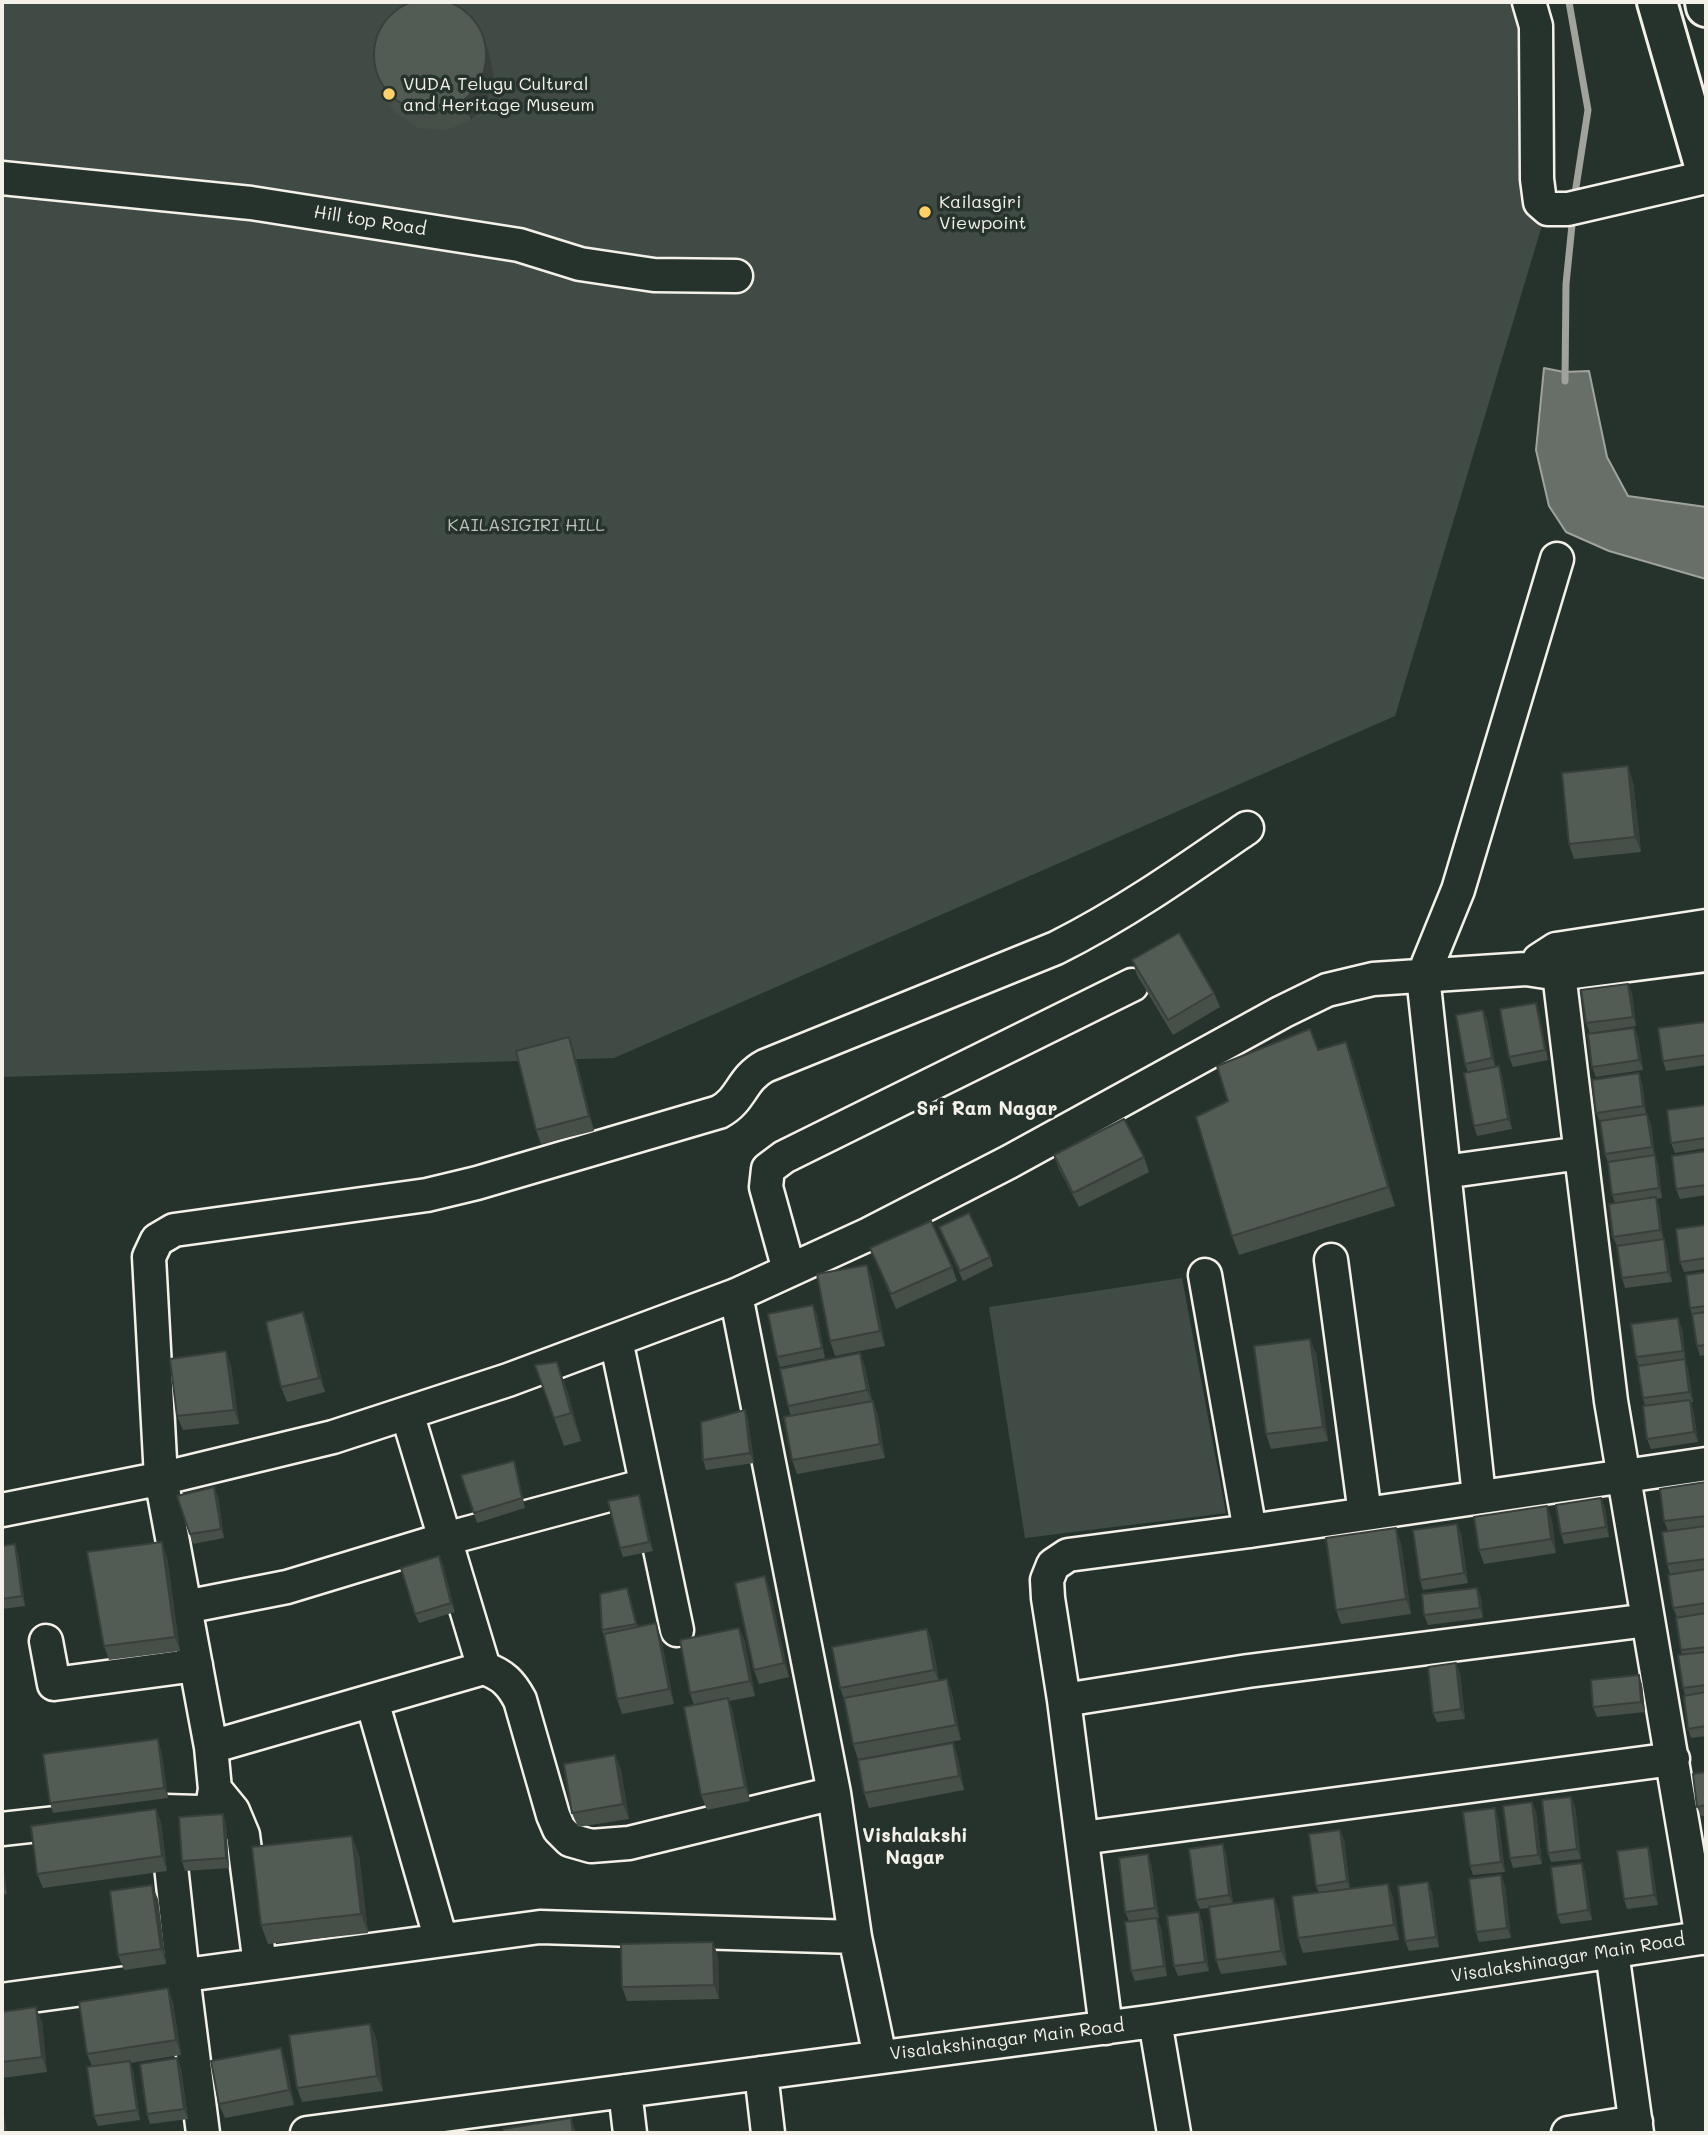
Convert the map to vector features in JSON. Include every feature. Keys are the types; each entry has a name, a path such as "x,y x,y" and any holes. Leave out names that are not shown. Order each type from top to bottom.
{"main road":[{"path":"1657,2 1706,174"},
{"path":"1705,2 1706,7"}],"street":[{"path":"1529,2 1536,37 1540,202 1548,209 1568,209 1706,174"},
{"name":"Hill top Road","path":"2,178 264,205 507,243 580,264 654,275 736,276"},
{"path":"1479,1496 1423,976 1458,890 1557,559"},
{"path":"2,1829 165,1811 199,1812 212,1808 215,1789 211,1747 161,1478 149,1257 157,1240 174,1230 427,1195 477,1183 719,1112 729,1107 748,1077 765,1066 1067,943 1143,900 1247,828"},
{"path":"2,1510 161,1478 333,1437 508,1380 736,1295 869,1234 997,1168 1327,990 1373,979 1526,969 1706,926"},
{"path":"1557,961 1706,955"},
{"path":"1557,961 1611,1401 1704,1938"},
{"path":"789,1270 766,1187 768,1168 784,1157 1132,985"},
{"path":"1444,1172 1581,1153"},
{"path":"1331,1260 1365,1514"},
{"path":"1205,1275 1250,1531"},
{"path":"736,1295 834,1794 855,1937 880,2057"},
{"path":"616,1340 677,1630"},
{"path":"407,1413 484,1668"},
{"path":"1106,2028 1064,1700 1048,1598 1047,1580 1053,1564 1068,1555 1706,1464"},
{"path":"185,1607 287,1587 445,1539 646,1485"},
{"path":"1064,1700 1248,1671 1648,1620"},
{"path":"46,1641 54,1684 196,1665"},
{"path":"211,1747 484,1668 501,1674 512,1685 520,1700 553,1815 559,1829 570,1840 591,1846 629,1843 834,1794"},
{"path":"372,1701 441,1940"},
{"path":"1082,1838 1673,1759"},
{"path":"215,1789 233,1811 243,1835 260,1965"},
{"path":"165,1811 203,2133"},
{"path":"2,2000 540,1927 855,1937"},
{"name":"Visalakshinagar Main Road","path":"322,2132 481,2122 625,2091 1106,2028 1704,1938"},
{"path":"1568,2133 1637,2128 1612,1952"},
{"path":"1155,2021 1174,2133"},
{"path":"761,2073 768,2133"},
{"path":"625,2091 630,2133"}],"green space":[{"name":"KAILASIGIRI HILL","path":"2,2 1516,2 1551,195 1395,716 614,1058 2,1077"},
{"path":"1182,1278 1226,1513 1025,1538 989,1307"}],"shaded area":[{"path":"1544,368 1564,372 1589,371 1607,457 1628,496 1706,507 1706,579 1609,551 1566,532 1549,506 1536,450"}],"building":[{"path":"430,-1 451,4 469,16 481,34 486,55 481,76 469,94 451,106 430,111 409,106 391,94 379,76 374,55 379,34 391,16 409,4"},
{"path":"1628,766 1635,837 1569,844 1562,773"},
{"path":"1179,933 1214,993 1168,1020 1132,960"},
{"path":"1628,984 1633,1017 1586,1023 1581,990"},
{"path":"1536,1003 1545,1050 1509,1057 1500,1009"},
{"path":"1483,1010 1492,1058 1465,1064 1456,1015"},
{"path":"1705,1022 1706,1055 1663,1061 1658,1028"},
{"path":"1634,1028 1639,1060 1592,1067 1588,1034"},
{"path":"1310,1029 1318,1050 1346,1042 1388,1187 1232,1236 1196,1117 1228,1101 1217,1066"},
{"path":"569,1037 589,1116 536,1130 516,1051"},
{"path":"1499,1066 1508,1119 1474,1126 1464,1073"},
{"path":"1639,1073 1643,1106 1596,1113 1592,1080"},
{"path":"1706,1105 1706,1138 1671,1143 1667,1110"},
{"path":"1647,1114 1652,1147 1605,1154 1600,1121"},
{"path":"1124,1119 1144,1157 1073,1193 1054,1155"},
{"path":"1706,1151 1706,1185 1676,1189 1672,1156"},
{"path":"1655,1155 1659,1188 1612,1195 1608,1162"},
{"path":"1656,1197 1660,1230 1613,1237 1609,1204"},
{"path":"969,1213 990,1257 960,1271 939,1227"},
{"path":"931,1221 952,1267 891,1294 870,1248"},
{"path":"1706,1225 1706,1258 1680,1262 1676,1229"},
{"path":"1664,1239 1668,1272 1622,1278 1617,1246"},
{"path":"867,1265 880,1331 830,1341 817,1274"},
{"path":"1706,1272 1706,1306 1690,1308 1686,1275"},
{"path":"813,1305 822,1348 777,1357 768,1314"},
{"path":"303,1312 319,1378 281,1387 266,1322"},
{"path":"1706,1312 1706,1345 1697,1346 1692,1314"},
{"path":"1678,1318 1683,1351 1636,1357 1631,1324"},
{"path":"1310,1339 1323,1427 1266,1434 1254,1346"},
{"path":"226,1351 234,1410 177,1416 170,1359"},
{"path":"860,1353 867,1390 788,1406 780,1369"},
{"path":"1685,1359 1689,1392 1643,1398 1638,1366"},
{"path":"557,1362 571,1413 554,1418 535,1365"},
{"path":"1690,1400 1694,1432 1647,1439 1643,1406"},
{"path":"873,1401 880,1444 792,1460 784,1417"},
{"path":"745,1410 750,1453 703,1460 701,1422"},
{"path":"514,1461 522,1498 474,1513 461,1475"},
{"path":"1706,1482 1706,1516 1664,1521 1660,1489"},
{"path":"214,1487 221,1529 190,1534 177,1496"},
{"path":"639,1495 649,1542 620,1548 608,1501"},
{"path":"1601,1498 1606,1527 1561,1534 1556,1505"},
{"path":"1547,1506 1551,1539 1479,1550 1474,1517"},
{"path":"1457,1524 1464,1573 1420,1580 1413,1530"},
{"path":"1706,1526 1706,1559 1667,1564 1662,1532"},
{"path":"1396,1528 1406,1599 1336,1610 1326,1538"},
{"path":"162,1542 175,1637 104,1646 87,1552"},
{"path":"15,1544 22,1596 2,1599 2,1546"},
{"path":"439,1556 451,1603 415,1614 401,1568"},
{"path":"1706,1569 1706,1603 1673,1608 1668,1575"},
{"path":"765,1576 784,1663 754,1670 735,1583"},
{"path":"627,1588 636,1624 602,1630 600,1594"},
{"path":"1477,1588 1480,1608 1424,1615 1422,1594"},
{"path":"1706,1613 1706,1647 1681,1650 1676,1618"},
{"path":"656,1623 669,1689 617,1699 604,1634"},
{"path":"739,1628 750,1681 690,1693 680,1640"},
{"path":"927,1629 934,1670 840,1688 832,1647"},
{"path":"1706,1652 1706,1685 1683,1688 1678,1655"},
{"path":"1456,1663 1461,1709 1433,1713 1428,1667"},
{"path":"1639,1675 1641,1702 1593,1707 1591,1680"},
{"path":"947,1679 956,1725 853,1744 844,1698"},
{"path":"1706,1692 1706,1726 1688,1729 1684,1696"},
{"path":"728,1698 745,1787 701,1795 684,1707"},
{"path":"158,1739 164,1788 50,1803 43,1754"},
{"path":"953,1743 959,1776 864,1793 858,1760"},
{"path":"615,1755 623,1804 572,1813 564,1764"},
{"path":"1706,1772 1706,1805 1697,1807 1693,1774"},
{"path":"1571,1797 1577,1849 1548,1853 1542,1800"},
{"path":"1532,1802 1538,1855 1510,1858 1503,1806"},
{"path":"1495,1808 1501,1862 1470,1866 1463,1812"},
{"path":"156,1809 162,1856 37,1874 31,1826"},
{"path":"223,1814 226,1858 182,1861 179,1817"},
{"path":"1340,1830 1347,1881 1316,1886 1309,1834"},
{"path":"352,1836 361,1914 261,1925 252,1847"},
{"path":"1223,1844 1229,1895 1196,1900 1189,1849"},
{"path":"1648,1847 1654,1895 1624,1899 1617,1851"},
{"path":"1148,1854 1155,1908 1125,1912 1119,1858"},
{"path":"1582,1863 1588,1910 1557,1915 1551,1867"},
{"path":"1501,1875 1507,1928 1476,1932 1469,1879"},
{"path":"1428,1882 1436,1937 1405,1941 1398,1886"},
{"path":"1388,1884 1394,1925 1298,1938 1292,1896"},
{"path":"152,1885 161,1949 118,1955 110,1891"},
{"path":"1274,1898 1281,1951 1216,1960 1209,1907"},
{"path":"1199,1912 1205,1962 1174,1966 1167,1916"},
{"path":"1157,1918 1164,1966 1131,1971 1125,1922"},
{"path":"713,1942 714,1985 622,1987 621,1944"},
{"path":"168,1988 176,2040 87,2054 79,2002"},
{"path":"36,2007 42,2057 2,2062 2,2012"},
{"path":"370,2024 377,2076 297,2088 289,2035"},
{"path":"281,2048 289,2090 219,2104 211,2061"},
{"path":"177,2058 184,2109 147,2114 140,2064"},
{"path":"130,2061 137,2110 94,2116 87,2067"},
{"path":"571,2118 573,2133 504,2133 503,2129"}],"waterway":[{"path":"1569,2 1588,110 1574,200"},
{"path":"1565,381 1566,284 1573,215"}],"place":[{"name":"VUDA Telugu Cultural and Heritage Museum","path":"389,94"},
{"name":"Kailasgiri Viewpoint","path":"925,212"}],"district":[{"name":"Sri Ram Nagar","path":"987,1109"},
{"name":"Vishalakshi Nagar","path":"915,1847"}]}
